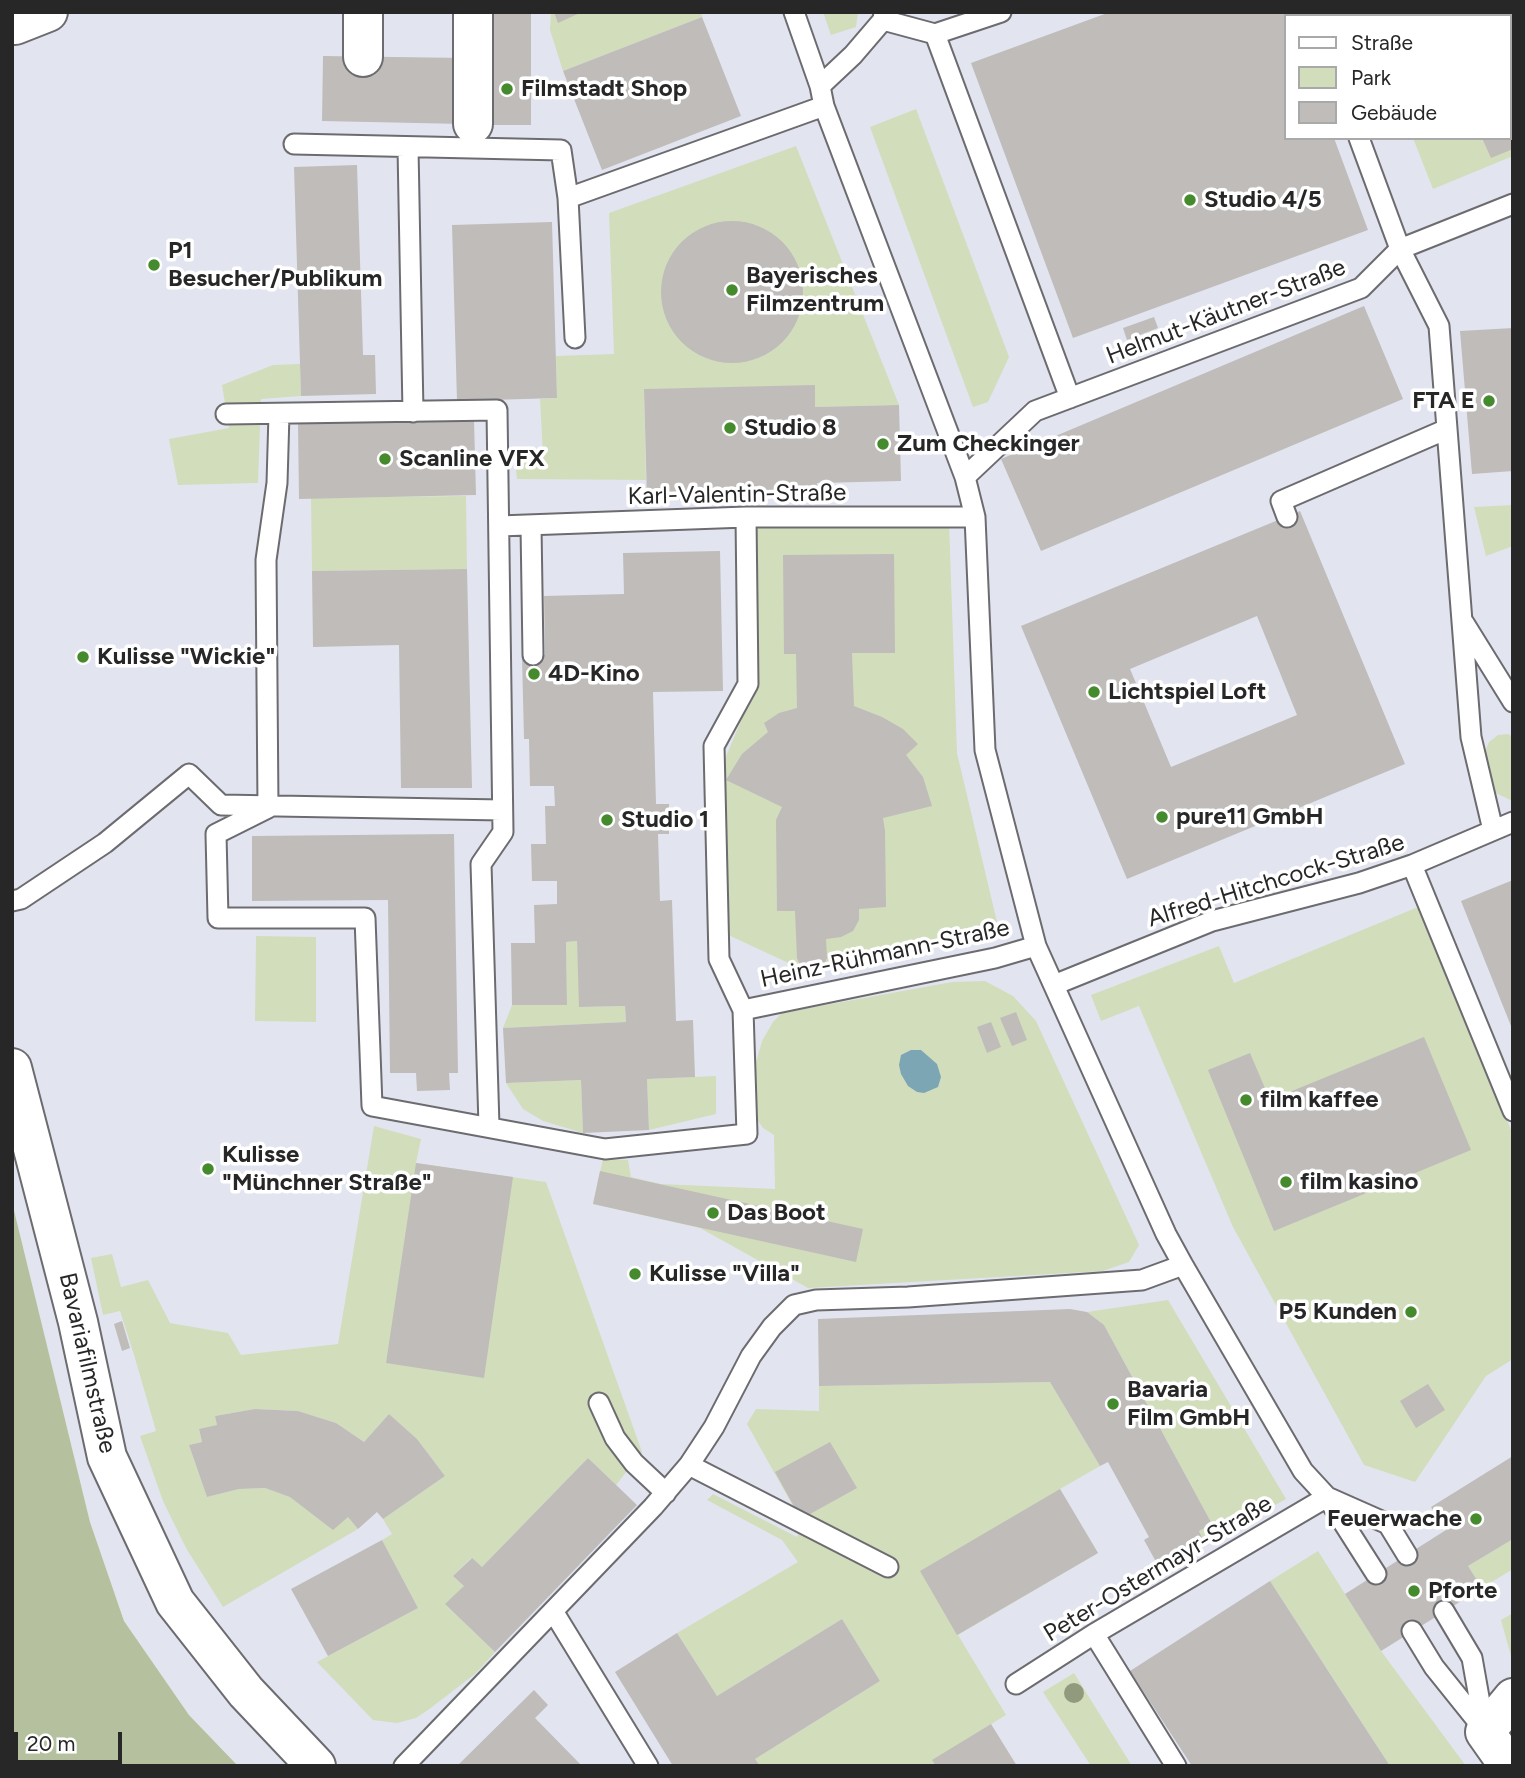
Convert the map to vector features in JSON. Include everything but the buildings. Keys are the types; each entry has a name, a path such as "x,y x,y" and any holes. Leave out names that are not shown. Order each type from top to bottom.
{"street":[{"path":"363,12 363,57"},
{"path":"473,12 474,124"},
{"name":"Bavariafilmstraße","path":"12,1068 78,1322 107,1457 175,1602 246,1692 316,1766"},
{"path":"1509,1766 1485,1732 1513,1699"}],"lane":[{"path":"794,12 822,96 965,477 975,517 985,750 1036,946 1166,1234 1303,1472 1327,1497 1376,1574"},
{"path":"568,198 822,96 884,16 935,34 1001,12"},
{"path":"935,34 1070,398"},
{"path":"1360,140 1400,249 1439,326 1471,737 1493,830"},
{"path":"294,144 561,150 568,198 575,338"},
{"path":"408,148 413,412"},
{"name":"Helmut-Käutner-Straße","path":"965,477 1035,411 1361,288 1400,249 1513,204"},
{"path":"226,414 497,410 503,832 481,864 489,1126"},
{"path":"268,808 266,561 277,483 279,414"},
{"path":"1287,517 1281,501 1447,429"},
{"path":"268,808 216,834 218,918 365,918 372,1105 605,1149 747,1134 743,1010 719,959 714,746 748,684 746,517"},
{"name":"Karl-Valentin-Straße","path":"499,526 746,517 975,517"},
{"path":"531,526 533,655"},
{"path":"1462,619 1513,702"},
{"path":"12,901 21,899 105,843 188,774 220,805 268,808 502,810"},
{"name":"Alfred-Hitchcock-Straße","path":"1054,985 1212,921 1359,883 1412,865 1513,822"},
{"path":"1412,865 1513,1111"},
{"name":"Heinz-Rühmann-Straße","path":"743,1010 995,958 1036,946"},
{"path":"404,1766 666,1493 689,1465 714,1427 751,1356 772,1326 794,1305 816,1300 908,1297 1129,1282 1183,1265"},
{"path":"599,1403 615,1438 634,1463 666,1493"},
{"path":"689,1465 888,1567"},
{"path":"1327,1497 1388,1524 1407,1555"},
{"name":"Peter-Ostermayr-Straße","path":"1016,1685 1094,1634 1327,1497"},
{"path":"553,1611 648,1766"},
{"path":"1444,1611 1472,1658 1485,1732"},
{"path":"1412,1631 1434,1667 1485,1732"},
{"path":"1094,1634 1176,1766"}],"shaded area":[{"path":"12,12 1513,12 1513,1766 238,1766 189,1715 124,1621 90,1522 12,1202"}],"green space":[{"path":"551,12 701,12 702,17 563,71 550,30"},
{"path":"823,12 858,12 856,27 831,35"},
{"path":"1513,12 1513,156 1433,189 1414,140 1511,140 1511,14 1366,14"},
{"path":"916,109 1009,357 988,402 973,407 870,127"},
{"path":"796,146 899,405 815,407 815,386 644,389 646,480 517,479 515,461 543,454 540,399 557,398 556,356 614,354 609,213"},
{"path":"300,364 301,396 261,399 258,483 178,485 169,439 229,428 222,385 273,365"},
{"path":"466,496 467,569 312,571 311,498"},
{"path":"1513,505 1513,546 1486,556 1474,507"},
{"path":"949,522 957,753 997,922 969,934 810,973 726,934 722,766 754,690 751,523"},
{"path":"1508,734 1513,737 1513,799 1510,800 1494,792 1488,779 1484,754 1489,742 1498,735"},
{"path":"1418,907 1513,1135 1513,1359 1486,1376 1415,1482 1364,1465 1233,1227 1139,1006 1101,1021 1091,995 1219,946 1234,983"},
{"path":"256,936 316,937 316,1022 255,1021"},
{"path":"577,941 580,1007 625,1006 626,1022 503,1028 512,1005 567,1005 566,942"},
{"path":"985,981 1013,996 1036,1021 1139,1245 1129,1262 1103,1271 808,1288 700,1228 593,1204 603,1159 628,1160 631,1177 661,1184 775,1189 774,1135 763,1128 754,1115 750,1102 762,1041 782,1013 952,982"},
{"path":"716,1076 716,1114 649,1130 647,1079"},
{"path":"581,1080 583,1133 543,1121 523,1109 506,1083"},
{"path":"374,1126 421,1139 416,1163 546,1182 642,1452 616,1485 588,1458 482,1567 471,1558 453,1576 464,1586 446,1605 495,1652 475,1674 428,1710 416,1718 397,1723 373,1720 317,1662 418,1608 382,1540 392,1534 383,1519 445,1476 417,1439 389,1414 364,1442 336,1423 298,1411 255,1409 215,1416 217,1425 199,1430 202,1442 189,1445 207,1497 239,1489 265,1488 348,1517 358,1529 223,1607 186,1548 163,1501 140,1436 156,1431 135,1358 120,1311 103,1315 91,1258 112,1254 121,1287 148,1280 170,1323 228,1333 241,1355 338,1344"},
{"path":"12,1202 90,1522 124,1621 189,1715 238,1766 12,1766"},
{"path":"1168,1300 1286,1499 1205,1544 1199,1531 1212,1524 1104,1325 1087,1312"},
{"path":"1050,1382 1100,1466 1060,1489 1098,1553 958,1635 1006,1715 933,1760 936,1766 760,1766 755,1759 880,1681 842,1619 717,1696 677,1633 798,1562 782,1540 707,1500 713,1494 797,1537 803,1524 747,1424 756,1409 819,1411 819,1386"},
{"path":"1513,1539 1513,1569 1482,1588 1468,1566"},
{"path":"1318,1551 1381,1651 1466,1766 1390,1766 1270,1581"},
{"path":"1513,1613 1513,1663 1501,1620"},
{"path":"1074,1673 1132,1766 1091,1766 1043,1692"}],"water":[{"path":"911,1050 921,1050 937,1064 941,1077 938,1087 924,1093 908,1086 899,1065 901,1055"}],"place":[{"name":"Filmstadt Shop","path":"507,89"},
{"name":"Studio 4/5","path":"1190,200"},
{"name":"P1 Besucher/Publikum","path":"154,265"},
{"name":"Bayerisches Filmzentrum","path":"732,290"},
{"name":"FTA E","path":"1489,401"},
{"name":"Studio 8","path":"730,428"},
{"name":"Zum Checkinger","path":"883,444"},
{"name":"Scanline VFX","path":"385,459"},
{"name":"Kulisse \"Wickie\"","path":"83,657"},
{"name":"4D-Kino","path":"534,674"},
{"name":"Lichtspiel Loft","path":"1094,692"},
{"name":"pure11 GmbH","path":"1162,817"},
{"name":"Studio 1","path":"607,820"},
{"name":"film kaffee","path":"1246,1100"},
{"name":"Kulisse \"Münchner Straße\"","path":"208,1169"},
{"name":"film kasino","path":"1286,1182"},
{"name":"Das Boot","path":"713,1213"},
{"name":"Kulisse \"Villa\"","path":"635,1274"},
{"name":"P5 Kunden","path":"1411,1312"},
{"name":"Bavaria Film GmbH","path":"1113,1404"},
{"name":"Feuerwache","path":"1476,1519"},
{"name":"Pforte","path":"1414,1591"}]}
